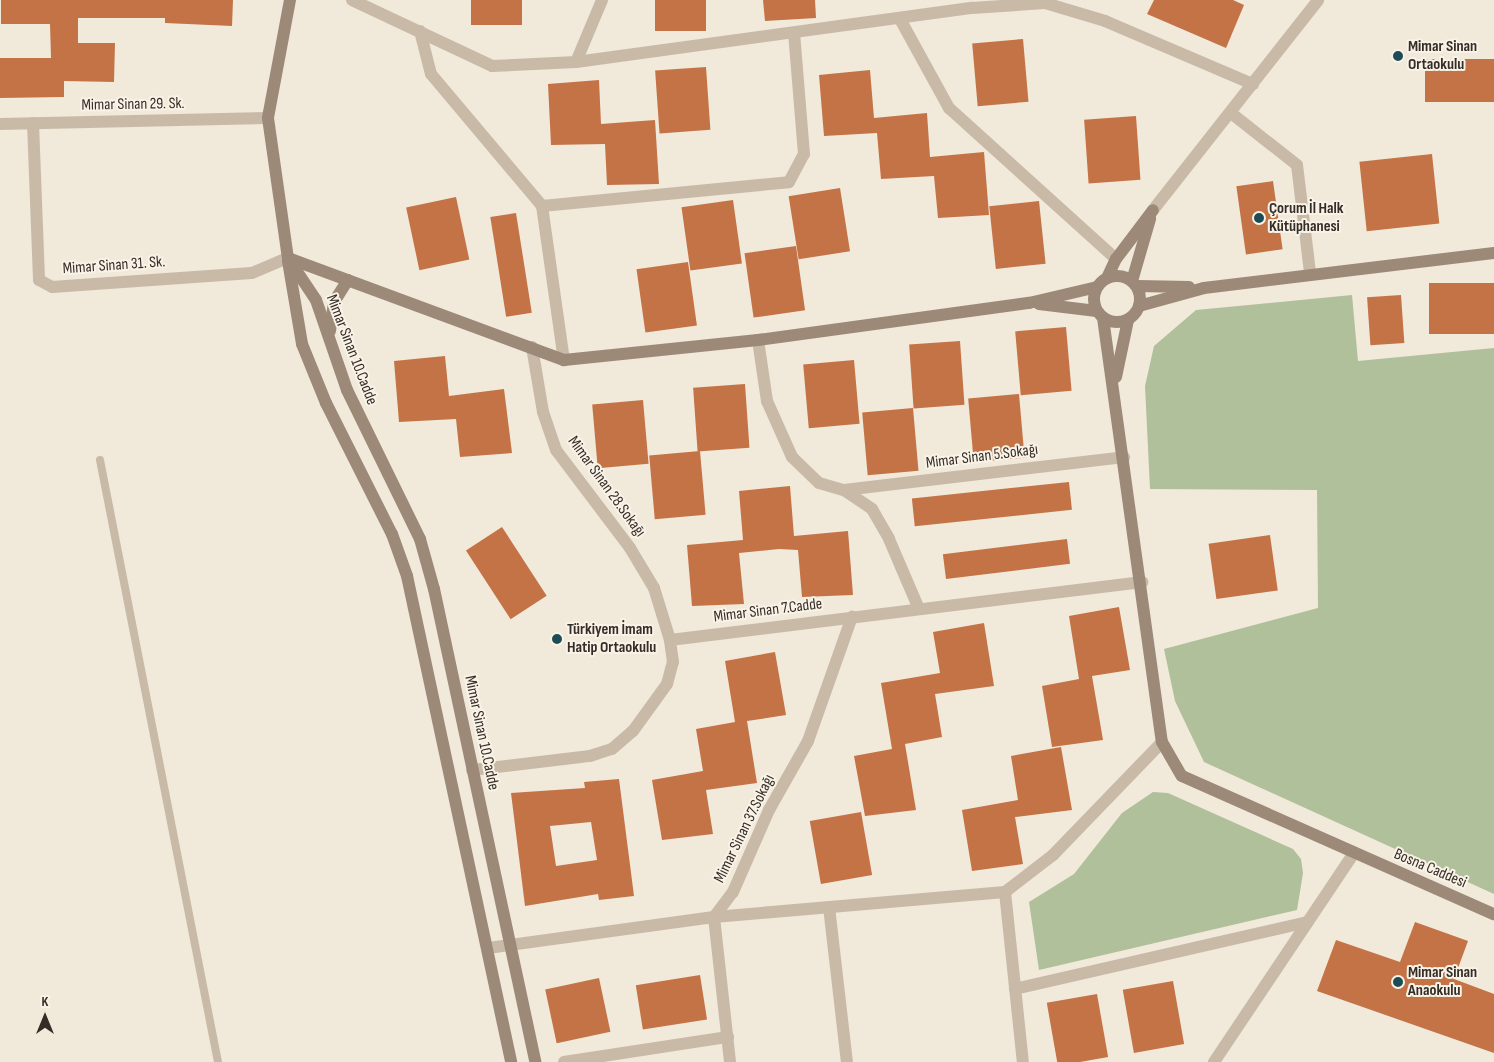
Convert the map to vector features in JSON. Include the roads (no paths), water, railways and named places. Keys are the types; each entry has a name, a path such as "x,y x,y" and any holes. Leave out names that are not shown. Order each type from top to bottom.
{"street":[{"path":"290,0 268,118 302,344 326,403 392,534 407,576 511,1062"},
{"path":"352,0 492,66 576,62 900,19 972,4 1045,3 1105,20 1253,84"},
{"path":"576,62 602,0"},
{"path":"488,948 714,917 1005,892 1053,855 1162,742 1114,384 1100,315 1094,299 1116,259 1318,0"},
{"path":"900,19 949,108 1116,259"},
{"path":"420,31 432,74 542,206 564,360"},
{"path":"542,206 789,182 804,154 794,33"},
{"path":"1231,113 1297,166 1310,273"},
{"name":"Mimar Sinan 29. Sk.","path":"0,124 268,118"},
{"name":"Mimar Sinan 31. Sk.","path":"33,123 39,280 52,287 252,273 288,258"},
{"path":"1140,306 1134,284 1153,210"},
{"path":"1114,384 1128,320 1140,306 1204,288 1310,273 1494,253"},
{"path":"288,258 564,360 758,340 1029,303 1102,283 1120,276 1134,284 1204,288"},
{"name":"Mimar Sinan 10.Cadde","path":"288,258 316,300 330,344 359,418 397,487 420,540 434,589 472,770 512,945 535,1062"},
{"path":"330,344 334,302 348,280"},
{"path":"1029,303 1100,315 1111,322 1128,320"},
{"path":"758,340 767,401 792,457 819,483 844,490 872,509 889,539 918,609"},
{"name":"Mimar Sinan 28.Sokağı","path":"532,347 543,412 556,450 630,548 654,588 670,640"},
{"name":"Mimar Sinan 5.Sokağı","path":"844,490 1124,457"},
{"name":"Mimar Sinan 7.Cadde","path":"670,640 1142,582"},
{"name":"Mimar Sinan 37.Sokağı","path":"714,917 733,892 769,810 808,741 852,617"},
{"path":"472,770 590,756 612,749 633,731 667,684 673,662 670,640"},
{"name":"Bosna Caddesi","path":"1162,742 1182,776 1354,854 1494,914"},
{"path":"1214,1062 1354,854"},
{"path":"1005,892 1023,1062"},
{"path":"829,907 847,1062"},
{"path":"714,917 730,1062"},
{"path":"1015,989 1307,922"},
{"path":"564,1062 728,1037"}],"lane":[{"path":"100,460 218,1062"}],"place":[{"name":"Mimar Sinan Ortaokulu","path":"1398,56"},
{"name":"Çorum İl Halk Kütüphanesi","path":"1259,218"},
{"name":"Türkiyem İmam Hatip Ortaokulu","path":"557,639"},
{"name":"Mimar Sinan Anaokulu","path":"1398,982"}]}
